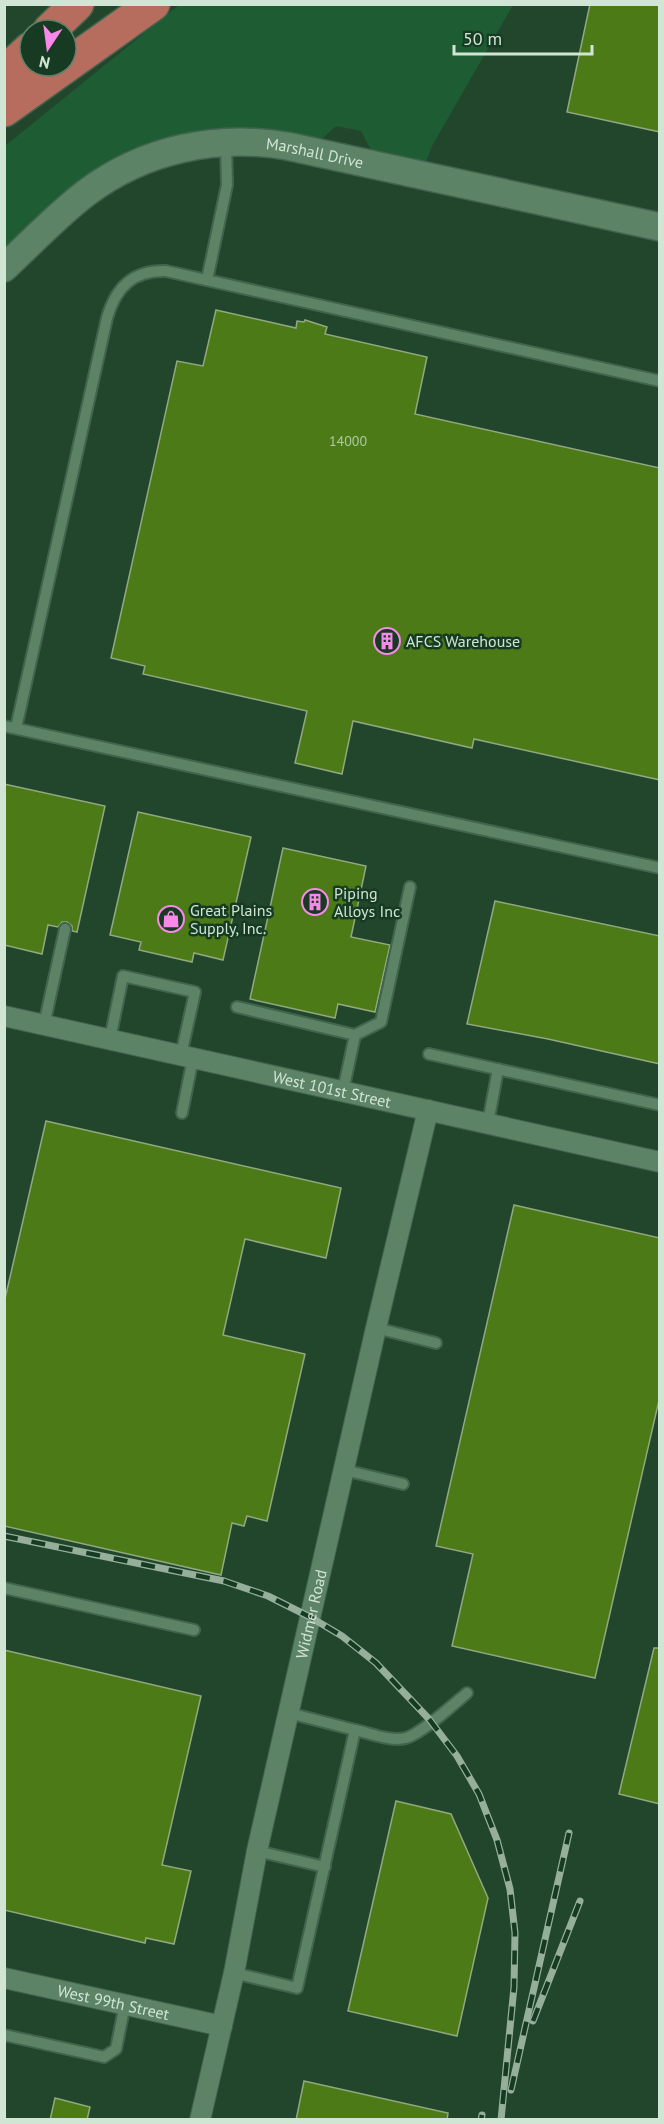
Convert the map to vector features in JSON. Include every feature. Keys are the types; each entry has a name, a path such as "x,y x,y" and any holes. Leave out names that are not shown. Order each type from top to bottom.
{"highway":[{"path":"62,18 77,4"},
{"path":"4,110 153,4"},
{"path":"4,73 18,60"}],"street":[{"name":"Marshall Drive","path":"4,268 87,193 129,167 161,154 226,142 245,141 287,146 660,227"},
{"name":"West 101st Street","path":"4,1016 660,1162"},
{"name":"Widmer Road","path":"201,2120 234,1973 257,1851 428,1110"},
{"name":"West 99th Street","path":"4,1978 222,2026"}],"lane":[{"path":"207,280 227,185 226,142"},
{"path":"660,381 166,271 146,272 123,286 112,303 10,727 660,868"},
{"path":"237,1008 355,1035 381,1022 410,887"},
{"path":"44,1025 65,929"},
{"path":"110,1040 123,976 195,992 182,1113"},
{"path":"343,1091 355,1035"},
{"path":"429,1054 660,1105"},
{"path":"488,1123 498,1070"},
{"path":"376,1328 436,1343"},
{"path":"344,1470 403,1484"},
{"path":"4,1588 194,1630"},
{"path":"289,1713 396,1739 408,1738 432,1722 467,1693"},
{"path":"234,1973 297,1988 355,1730"},
{"path":"257,1851 325,1867"},
{"path":"4,2035 104,2057 116,2049 125,2004"}],"green space":[{"path":"179,5 513,5 432,146 426,162 371,150 361,131 336,126 322,139 261,131 231,130 202,131 173,136 144,144 89,173 56,200 5,250 5,146"}],"building":[{"path":"590,4 660,4 660,132 567,112"},
{"path":"216,310 296,328 297,321 304,322 305,320 327,327 325,334 427,357 415,414 660,468 660,780 474,739 472,748 353,721 342,774 295,763 307,711 143,674 145,666 111,658 177,361 203,366"},
{"path":"4,784 105,806 77,932 72,931 72,926 67,922 62,922 58,927 48,925 42,954 4,945"},
{"path":"138,812 251,837 223,960 194,953 192,962 139,950 141,942 110,935"},
{"name":"Piping Alloys Inc","path":"283,848 366,866 351,937 390,945 375,1012 338,1004 335,1018 250,999"},
{"path":"495,901 660,936 660,1064 467,1024"},
{"path":"46,1121 341,1188 326,1258 245,1239 223,1335 305,1354 267,1521 247,1516 244,1526 232,1523 221,1575 4,1526 4,1303"},
{"path":"514,1205 660,1238 660,1396 595,1678 452,1646 473,1554 436,1546"},
{"path":"654,1648 660,1648 660,1804 619,1794"},
{"path":"4,1650 201,1696 162,1865 191,1871 174,1944 146,1938 145,1943 4,1910"},
{"path":"396,1801 451,1814 488,1898 457,2036 348,2011"},
{"path":"304,2081 448,2113 447,2120 296,2120"},
{"path":"55,2098 90,2107 87,2120 50,2120"}],"railway":[{"path":"4,1536 224,1581 268,1596 342,1636 376,1663 429,1719 457,1756 479,1794 497,1840 510,1889 515,1933 514,1987 501,2120"},
{"path":"511,2090 569,1833"},
{"path":"533,2021 580,1901"},
{"path":"481,2120 482,2115"}],"place":[{"name":"AFCS Warehouse","path":"387,641"},
{"name":"Piping Alloys Inc","path":"315,902"},
{"name":"Great Plains Supply, Inc.","path":"171,919"}]}
